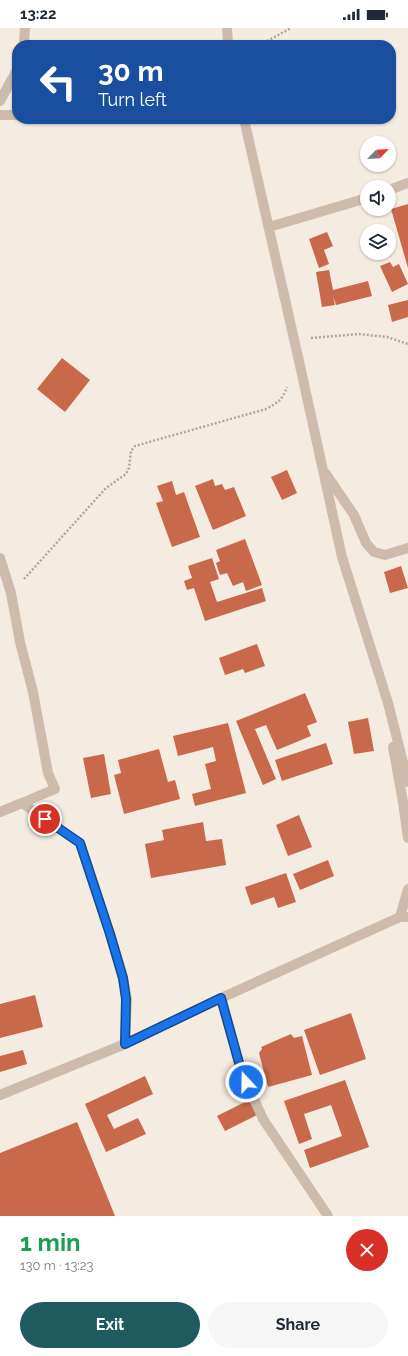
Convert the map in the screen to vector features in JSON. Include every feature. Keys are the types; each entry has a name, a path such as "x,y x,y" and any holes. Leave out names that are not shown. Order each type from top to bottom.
{"street":[{"path":"24,28 24,40"},
{"path":"227,28 228,40"},
{"path":"0,101 12,79"},
{"path":"0,115 12,115"},
{"path":"245,124 342,557 388,703 408,782"},
{"path":"396,187 408,183"},
{"path":"269,227 360,200"},
{"path":"322,469 354,515 366,543 374,552 385,555 408,548"},
{"path":"0,558 11,593 20,642 33,692 48,773 55,789 0,812"},
{"path":"378,671 403,802 408,838"},
{"path":"22,803 80,843 123,978 126,999 125,1044"},
{"path":"0,1095 125,1044 221,998 404,917 408,889"},
{"path":"221,998 241,1070 263,1119 328,1216"}],"path":[{"path":"269,40 291,28"},
{"path":"294,339 359,334 387,337 408,344"},
{"path":"11,593 106,488 126,474 129,468 133,448 137,445 266,409 276,404 282,398 299,361"}],"building":[{"path":"408,204 408,268 393,216 396,216 396,208"},
{"path":"327,232 333,246 324,250 329,264 319,268 309,239"},
{"path":"390,262 393,267 399,264 408,284 392,292 380,266"},
{"path":"329,270 333,290 368,281 372,296 336,305 333,296 335,305 322,307 316,272"},
{"path":"408,300 408,317 392,322 388,305"},
{"path":"62,358 90,380 65,412 37,389"},
{"path":"287,470 297,493 282,500 271,477"},
{"path":"213,479 215,486 222,484 225,490 234,487 246,516 213,530 195,486"},
{"path":"172,481 176,495 184,492 200,537 172,547 156,503 163,501 157,486"},
{"path":"245,539 262,585 246,591 243,582 233,586 227,573 220,575 216,563 220,561 216,550"},
{"path":"212,558 219,579 210,582 217,602 262,588 266,601 205,621 194,588 187,590 184,581 192,578 188,566"},
{"path":"401,566 408,588 390,593 384,572"},
{"path":"257,644 265,666 245,673 243,669 225,675 219,658"},
{"path":"305,693 317,722 307,726 311,736 277,750 266,725 255,729 276,779 263,785 236,721"},
{"path":"368,718 374,751 354,754 348,722"},
{"path":"228,723 246,793 195,806 192,794 211,789 205,764 216,761 213,747 178,756 173,736"},
{"path":"326,743 333,764 282,781 275,760"},
{"path":"159,749 168,782 175,780 180,799 124,814 114,775 121,773 118,760"},
{"path":"104,754 111,794 91,798 83,758"},
{"path":"299,815 312,847 288,856 276,825"},
{"path":"203,822 206,841 222,839 226,865 151,878 145,844 164,840 162,830"},
{"path":"328,860 334,876 300,890 293,874"},
{"path":"286,873 296,902 278,908 274,897 251,905 245,887"},
{"path":"35,995 43,1027 0,1038 0,1004"},
{"path":"351,1013 366,1059 320,1075 304,1030"},
{"path":"291,1034 294,1038 302,1036 312,1075 268,1087 259,1053 262,1049 261,1047"},
{"path":"23,1050 27,1064 0,1072 0,1056"},
{"path":"145,1076 153,1094 107,1115 114,1129 138,1118 146,1134 106,1152 85,1104"},
{"path":"345,1080 369,1147 310,1168 304,1150 342,1136 331,1105 304,1114 312,1139 299,1144 284,1101"},
{"path":"249,1100 257,1115 225,1131 217,1116"},
{"path":"77,1122 115,1216 0,1216 0,1153"}],"route":[{"path":"45,819 80,843 123,978 126,999 125,1044 221,998 241,1070 246,1082"}]}
